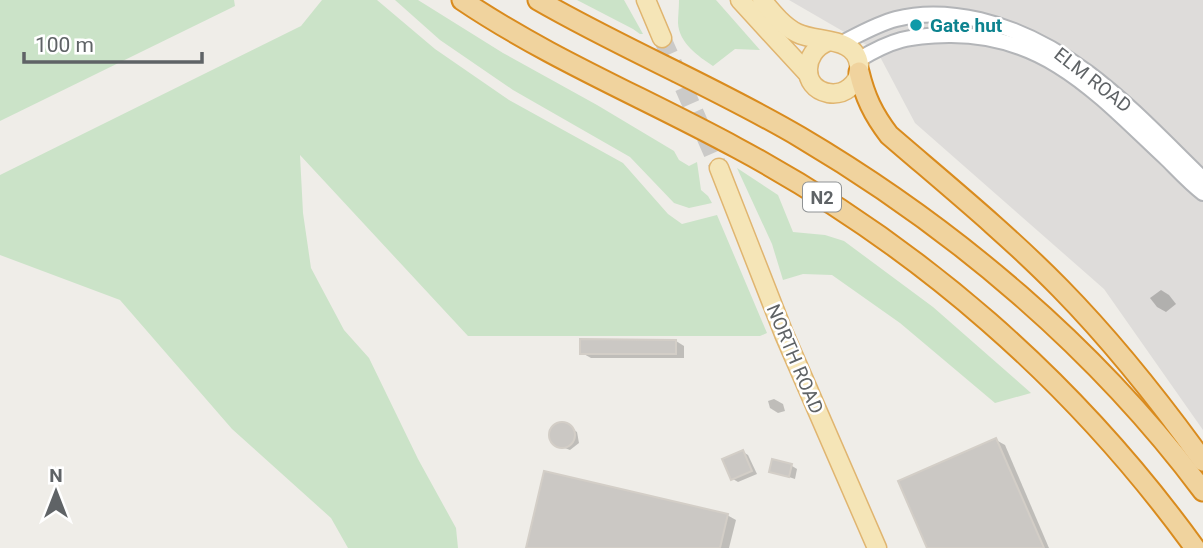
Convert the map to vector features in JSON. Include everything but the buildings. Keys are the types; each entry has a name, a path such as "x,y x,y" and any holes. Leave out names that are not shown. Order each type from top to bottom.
{"highway":[{"name":"N2","path":"462,0 543,49 736,147 800,183 893,244 951,289 1025,354 1082,411 1132,465 1195,548"},
{"name":"N2","path":"538,0 799,136 913,210 971,255 1070,341 1150,426 1203,491"},
{"path":"859,66 867,103 889,135 1015,244 1060,288 1142,380 1203,461"}],"main road":[{"path":"646,0 662,38"},
{"path":"740,0 808,74 817,88 834,94 851,87 859,66 855,53 835,43 795,32 762,0"},
{"path":"808,74 810,56 820,45 835,43"},
{"name":"NORTH ROAD","path":"719,168 784,334 877,548"}],"street":[{"name":"ELM ROAD","path":"835,43 884,22 919,16 963,16 1004,26 1042,42 1108,87 1203,179"},
{"name":"ELM ROAD","path":"859,66 882,46 913,36 960,35 997,39 1035,52 1074,74 1203,192"}],"shaded area":[{"path":"789,0 1203,0 1203,430 1104,289 915,123 877,51"}],"green space":[{"path":"0,0 234,0 235,6 0,121"},
{"path":"322,0 377,0 435,49 509,100 623,163 668,214 682,224 717,215 767,333 760,336 468,336 300,155 303,213 311,268 344,330 369,358 418,459 456,528 458,548 348,548 331,518 232,429 120,300 0,255 0,175 301,26"},
{"path":"395,0 418,0 503,53 674,151 679,160 689,166 697,162 701,190 712,203 689,208 674,203 630,157 513,90 440,40"},
{"path":"577,0 624,0 643,34 640,34"},
{"path":"679,0 716,0 760,50 735,49 713,66 696,53 682,37 678,23"},
{"path":"737,168 778,195 793,232 825,235 844,241 933,307 1031,393 995,403 900,323 832,275 803,274 783,280 772,244"}],"tunnel":[{"path":"662,38 719,168"}],"place":[{"name":"Gate hut","path":"916,25"}]}
